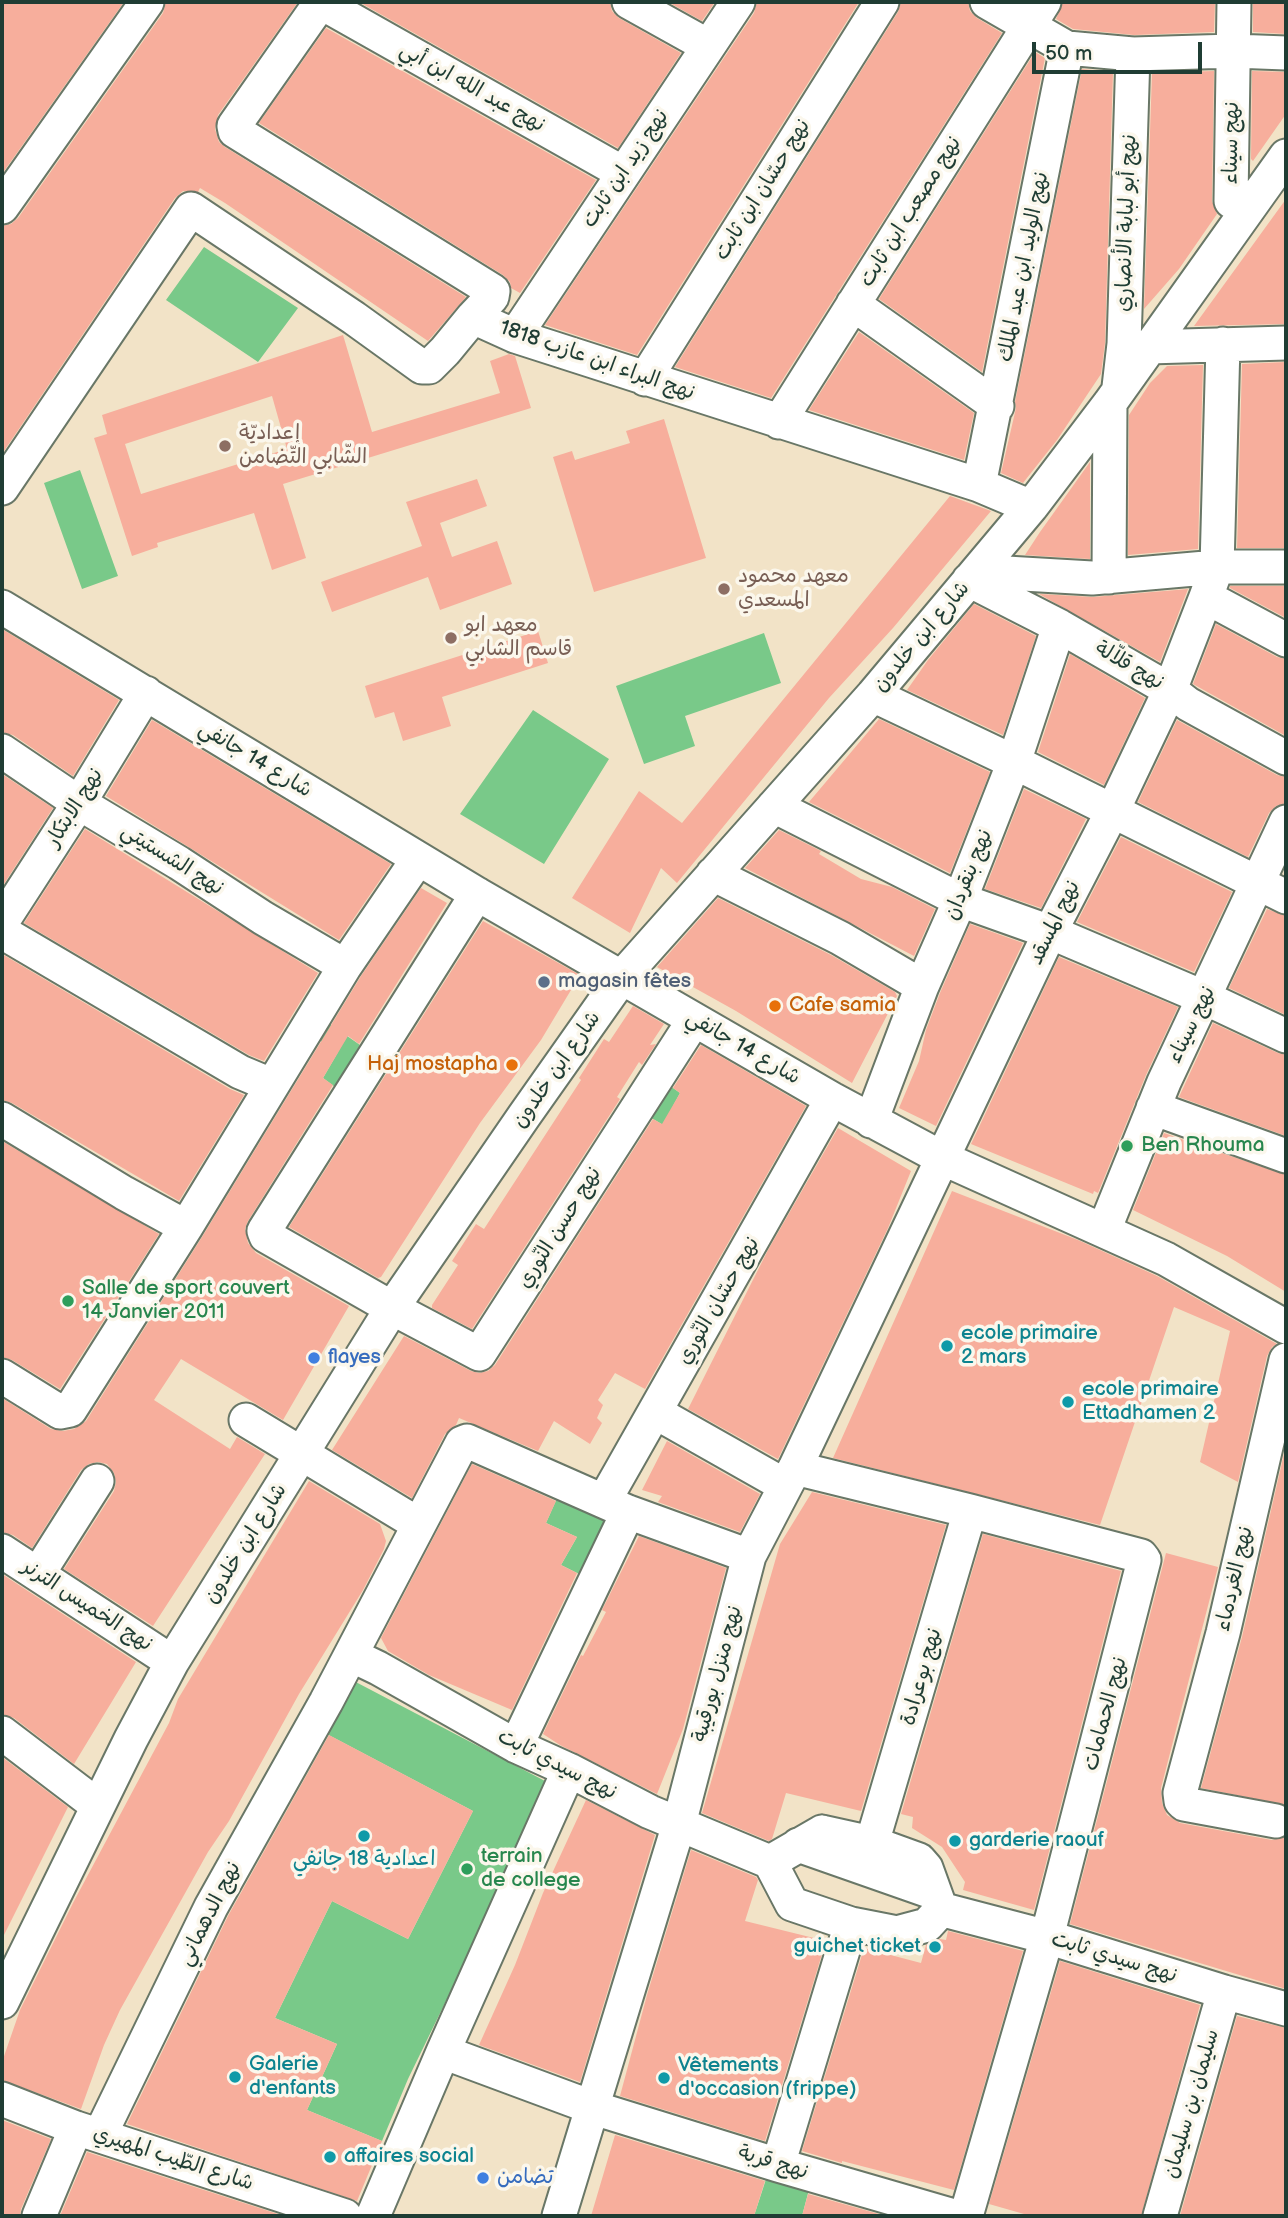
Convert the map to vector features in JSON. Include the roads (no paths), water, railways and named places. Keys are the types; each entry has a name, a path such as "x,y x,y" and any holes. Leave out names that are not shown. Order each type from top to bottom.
{"street":[{"path":"2,207 147,2"},
{"name":"نهج البراء ابن عازب 1818","path":"321,2 234,127 235,131 492,291 492,297 473,317 515,336 979,485 1031,507"},
{"name":"نهج عبد الله ابن أبي","path":"321,2 623,173"},
{"path":"629,2 708,46"},
{"name":"نهج زيد ابن ثابت","path":"515,336 738,2"},
{"name":"نهج حسّان ابن ثابت","path":"645,379 881,2"},
{"path":"987,2 1036,13 1067,48 1133,54 1233,51 1286,53"},
{"name":"نهج سيناء","path":"1231,201 1234,2"},
{"name":"نهج مصعب ابن ثابت","path":"779,422 1036,13"},
{"name":"نهج الوليد ابن عبد الملك","path":"979,485 1067,48"},
{"name":"نهج أبو لبابة الأنصاري","path":"1110,577 1114,397 1124,344 1133,54"},
{"name":"شارع ابن خلدون","path":"2,2002 172,1662 393,1308 622,977 873,695 1031,507 1114,397 1286,156"},
{"path":"2,488 191,209 422,367 429,367 473,317"},
{"path":"853,304 996,407"},
{"path":"1148,347 1286,343"},
{"name":"نهج المسقد","path":"942,1157 1170,690 1211,582 1223,344"},
{"path":"974,575 989,572 1211,582 1286,567"},
{"name":"نهج قلاّلة","path":"974,575 1170,690 1188,704 1286,758"},
{"path":"1211,582 1286,640"},
{"name":"شارع 14 جانفي","path":"2,607 477,894 871,1121 1216,1285 1286,1327"},
{"name":"نهج بنقردان","path":"871,1121 922,986 960,900 1014,762 1059,626"},
{"name":"نهج الابتكار","path":"2,922 79,803 146,692"},
{"path":"873,695 1272,890"},
{"name":"نهج الشستيتي","path":"2,751 79,803 345,966"},
{"path":"775,806 960,900 1050,933 1205,998 1286,1036"},
{"name":"نهج سيناء","path":"1104,1230 1153,1108 1205,998 1272,890 1286,822"},
{"path":"2,1377 60,1412 70,1410 186,1227 345,966 418,859"},
{"path":"713,874 840,938 922,986"},
{"path":"393,1308 265,1236 264,1231 477,894"},
{"path":"2,932 240,1072 271,1085"},
{"name":"نهج حسن النّوري","path":"393,1308 476,1354 482,1352 694,1020"},
{"name":"نهج حسّان النّوري","path":"516,1746 655,1412 832,1099"},
{"path":"1153,1108 1286,1156"},
{"path":"2,1119 186,1227"},
{"name":"نهج منزل بورقيبة","path":"559,2216 679,1824 749,1556 942,1157"},
{"name":"نهج الغردماء","path":"1276,1821 1184,1804 1180,1797 1223,1633 1286,1360"},
{"name":"نهج الحمامات","path":"655,1412 789,1476 970,1511 1141,1556 1144,1560 1047,1937 966,2216"},
{"path":"246,1420 418,1524"},
{"name":"نهج الدهماني","path":"38,2216 88,2132 329,1697 464,1441 616,1507"},
{"path":"38,1574 97,1481"},
{"path":"616,1507 749,1556"},
{"name":"نهج بوعرادة","path":"872,1843 970,1511"},
{"name":"نهج الخميس الترنر","path":"2,1551 172,1662"},
{"name":"نهج سيدي ثابت","path":"351,1655 379,1668 516,1746 679,1824 782,1862 855,1906 934,1909 1047,1937 1286,2009"},
{"path":"2,1733 98,1806"},
{"path":"373,2216 569,1770"},
{"path":"824,1832 872,1843 923,1863 934,1909 897,1933 851,1924 792,1904 782,1862 824,1832"},
{"path":"778,2165 851,1924"},
{"name":"سليمان بن سليمان","path":"1160,2216 1224,1992"},
{"name":"نهج قربة","path":"443,2052 594,2108 954,2216"},
{"name":"شارع الطّيب المهيري","path":"2,2099 88,2132 345,2216"}],"place":[{"name":"إعداديّة الشّابي التّضامن","path":"225,446"},
{"name":"معهد محمود المسعدي","path":"724,589"},
{"name":"معهد ابو قاسم الشابي","path":"451,638"},
{"name":"magasin fêtes","path":"544,982"},
{"name":"Cafe samia","path":"775,1006"},
{"name":"Haj mostapha","path":"512,1065"},
{"name":"Ben Rhouma","path":"1127,1146"},
{"name":"Salle de sport couvert 14 Janvier 2011","path":"68,1301"},
{"name":"ecole primaire 2 mars","path":"947,1346"},
{"name":"flayes","path":"314,1358"},
{"name":"ecole primaire Ettadhamen 2","path":"1068,1402"},
{"name":"اعدادية 18 جانفي","path":"364,1836"},
{"name":"garderie raouf","path":"955,1841"},
{"name":"terrain de college","path":"467,1869"},
{"name":"guichet ticket","path":"935,1947"},
{"name":"Galerie d'enfants","path":"235,2077"},
{"name":"Vêtements d'occasion (frippe)","path":"664,2078"},
{"name":"affaires social","path":"330,2157"},
{"name":"تضامن","path":"483,2178"}]}
